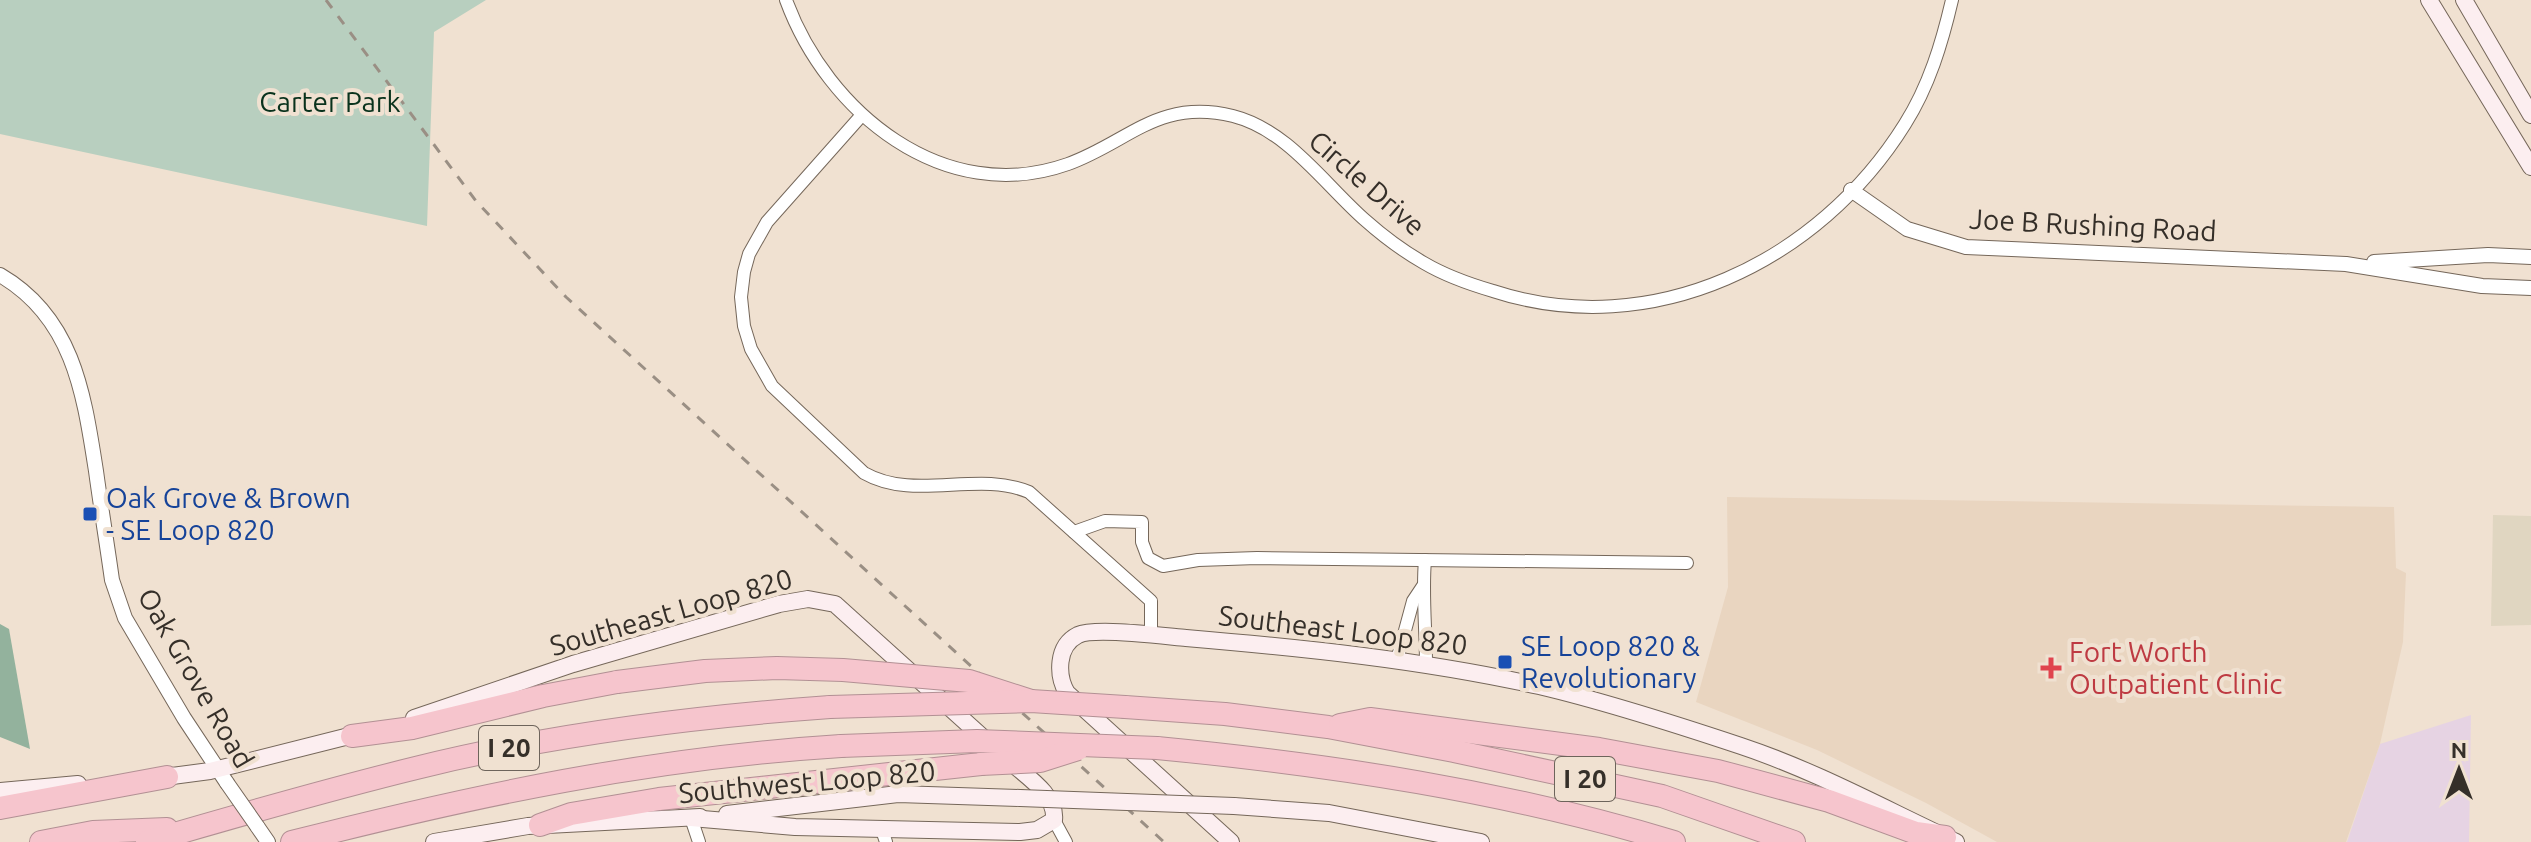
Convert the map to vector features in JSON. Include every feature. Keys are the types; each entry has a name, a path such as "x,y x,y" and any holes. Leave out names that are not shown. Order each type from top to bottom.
{"highway":[{"path":"352,736 412,728 543,696 617,682 705,671 777,668 843,670 969,681 1031,701"},
{"name":"I 20","path":"147,842 417,768 521,745 709,718 830,707 1031,701 1225,714 1328,727 1662,796 1794,842"},
{"path":"1328,727 1370,719 1659,759 1777,786 1829,801 1916,833 1951,839"},
{"name":"I 20","path":"292,842 472,798 634,767 841,746 977,741 1095,744 1273,759 1500,797 1674,842"},
{"path":"540,825 571,814 659,799 981,764 1040,761 1095,744"},
{"path":"0,808 167,777"},
{"path":"41,842 93,832 196,828"}],"main road":[{"path":"2429,0 2531,167"},
{"path":"2464,0 2531,115"},
{"name":"Southeast Loop 820","path":"0,791 167,777 222,776 419,716 573,664 764,608 790,601 826,601 835,604 1047,795 1055,812 1054,820"},
{"name":"Southeast Loop 820","path":"1231,842 1077,703 1061,682 1062,655 1067,643 1087,633 1151,634 1397,660 1542,687 1744,747 1821,778 1951,839"},
{"name":"Southwest Loop 820","path":"434,842 540,825 691,818 898,794 1234,806 1329,813 1481,842"},
{"path":"691,818 884,836 1020,832 1037,830 1054,820"}],"street":[{"name":"Circle Drive","path":"786,0 795,25 812,55 830,82 861,116 912,151 944,165 975,172 1031,173 1073,162 1147,122 1166,116 1207,112 1233,116 1265,130 1287,145 1365,220 1424,263 1510,297 1570,307 1632,306 1662,301 1718,284 1777,254 1804,234 1851,190 1886,150 1917,103 1936,58 1952,0"},
{"path":"861,116 767,222 749,254 744,272 743,312 751,349 760,368 772,386 864,473 878,481 906,486 1017,487 1029,492 1151,601 1151,634"},
{"name":"Joe B Rushing Road","path":"1851,190 1907,229 1966,247 2346,264 2488,255 2531,257"},
{"name":"Joe B Rushing Road","path":"2346,264 2482,286 2531,288"},
{"name":"Oak Grove Road","path":"0,275 44,312 65,343 76,368 118,602 158,675 268,842"},
{"path":"1074,532 1105,521 1142,522 1142,542 1148,558 1163,566 1198,560 1257,558 1687,563"},
{"path":"1425,560 1426,664"},
{"path":"1397,660 1413,601 1423,586"},
{"path":"691,818 699,842"},
{"path":"1054,820 1066,842"}],"shaded area":[{"name":"Fort Worth Outpatient Clinic","path":"1727,497 2394,507 2396,568 2406,573 2403,642 2380,744 2346,842 1997,842 1926,803 1817,750 1696,702 1728,587"},
{"path":"2493,515 2531,516 2531,625 2491,626"},
{"path":"2471,715 2469,842 2347,842 2380,744"}],"green space":[{"name":"Carter Park","path":"0,0 486,0 434,32 427,226 0,134"},
{"path":"0,624 9,629 30,749 0,737"}],"railway":[{"path":"326,0 476,201 566,297 1164,842"}],"place":[{"name":"Oak Grove & Brown - SE Loop 820","path":"90,514"},
{"name":"SE Loop 820 & Revolutionary","path":"1505,662"},
{"name":"Fort Worth Outpatient Clinic","path":"2051,668"}]}
